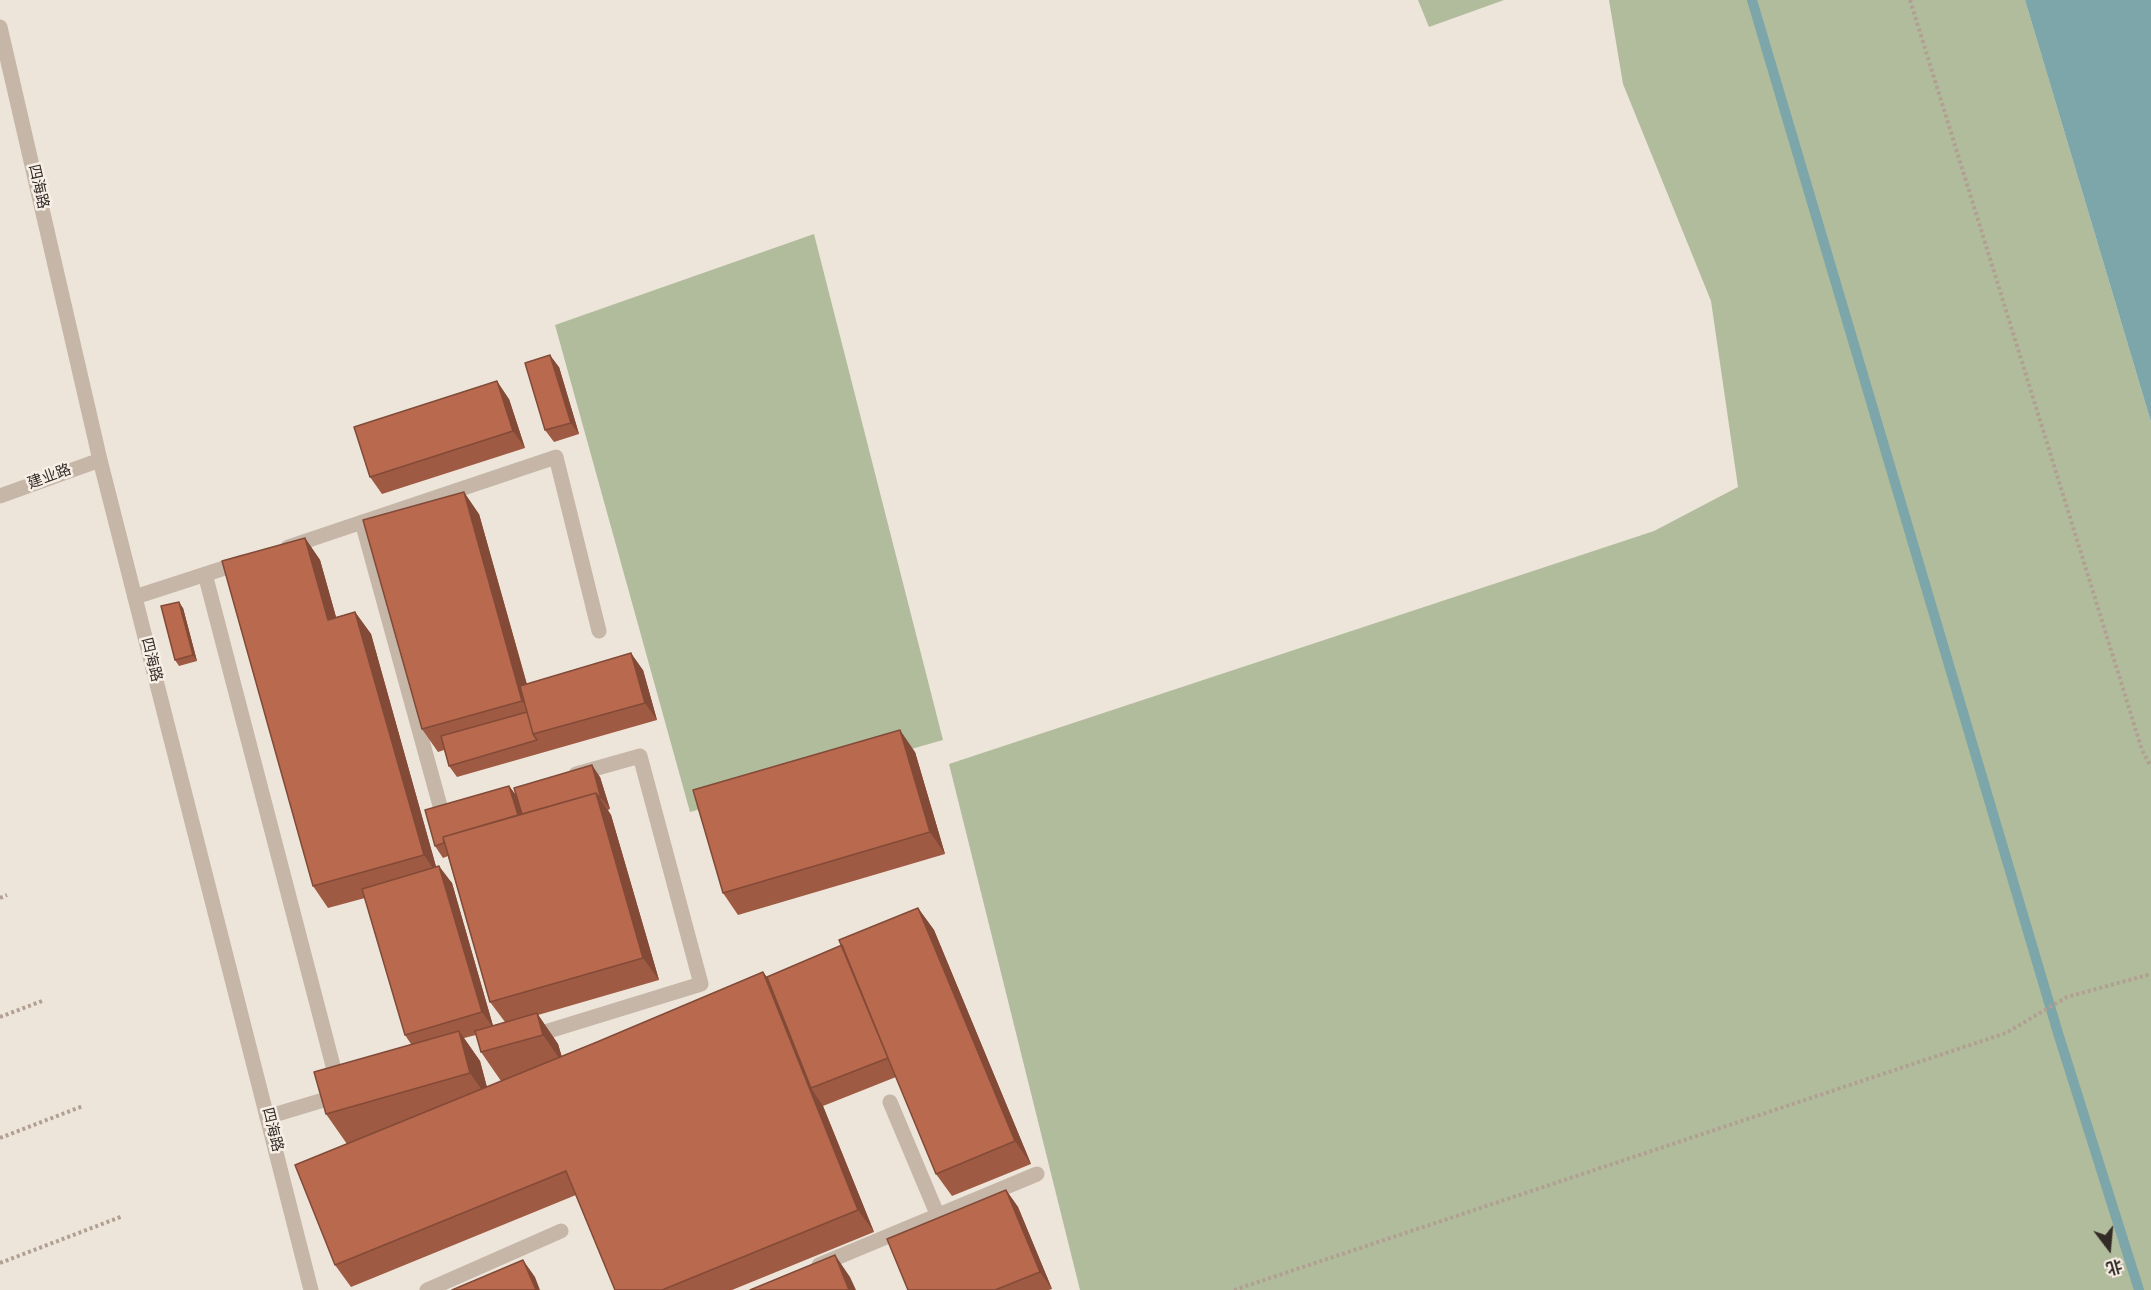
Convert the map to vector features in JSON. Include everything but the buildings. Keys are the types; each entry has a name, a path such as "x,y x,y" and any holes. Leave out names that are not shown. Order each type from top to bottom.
{"street":[{"name":"四海路","path":"0,27 100,460 311,1290"},
{"path":"135,597 556,458 599,631"},
{"name":"建业路","path":"0,496 100,460"},
{"path":"362,522 442,813 464,807"},
{"path":"205,574 346,1093 267,1117"},
{"path":"509,1043 701,984 640,756 563,778"},
{"path":"890,1101 938,1216"},
{"path":"801,1272 1037,1174"},
{"path":"427,1290 561,1231"}],"path":[{"path":"1910,0 2138,738 2151,767"},
{"path":"0,898 7,895"},
{"path":"1234,1290 2006,1033 2067,997 2151,974"},
{"path":"0,1017 42,1001"},
{"path":"0,1138 83,1106"},
{"path":"0,1263 123,1216"}],"green space":[{"path":"1418,0 1504,0 1429,27"},
{"path":"1609,0 2025,0 2151,422 2151,1290 1080,1290 949,764 1654,531 1738,487 1711,301 1623,84"},
{"path":"814,234 943,740 690,812 555,325"}],"water":[{"path":"2025,0 2151,0 2151,422"}],"waterway":[{"path":"1752,0 2058,1033 2139,1290"}]}
